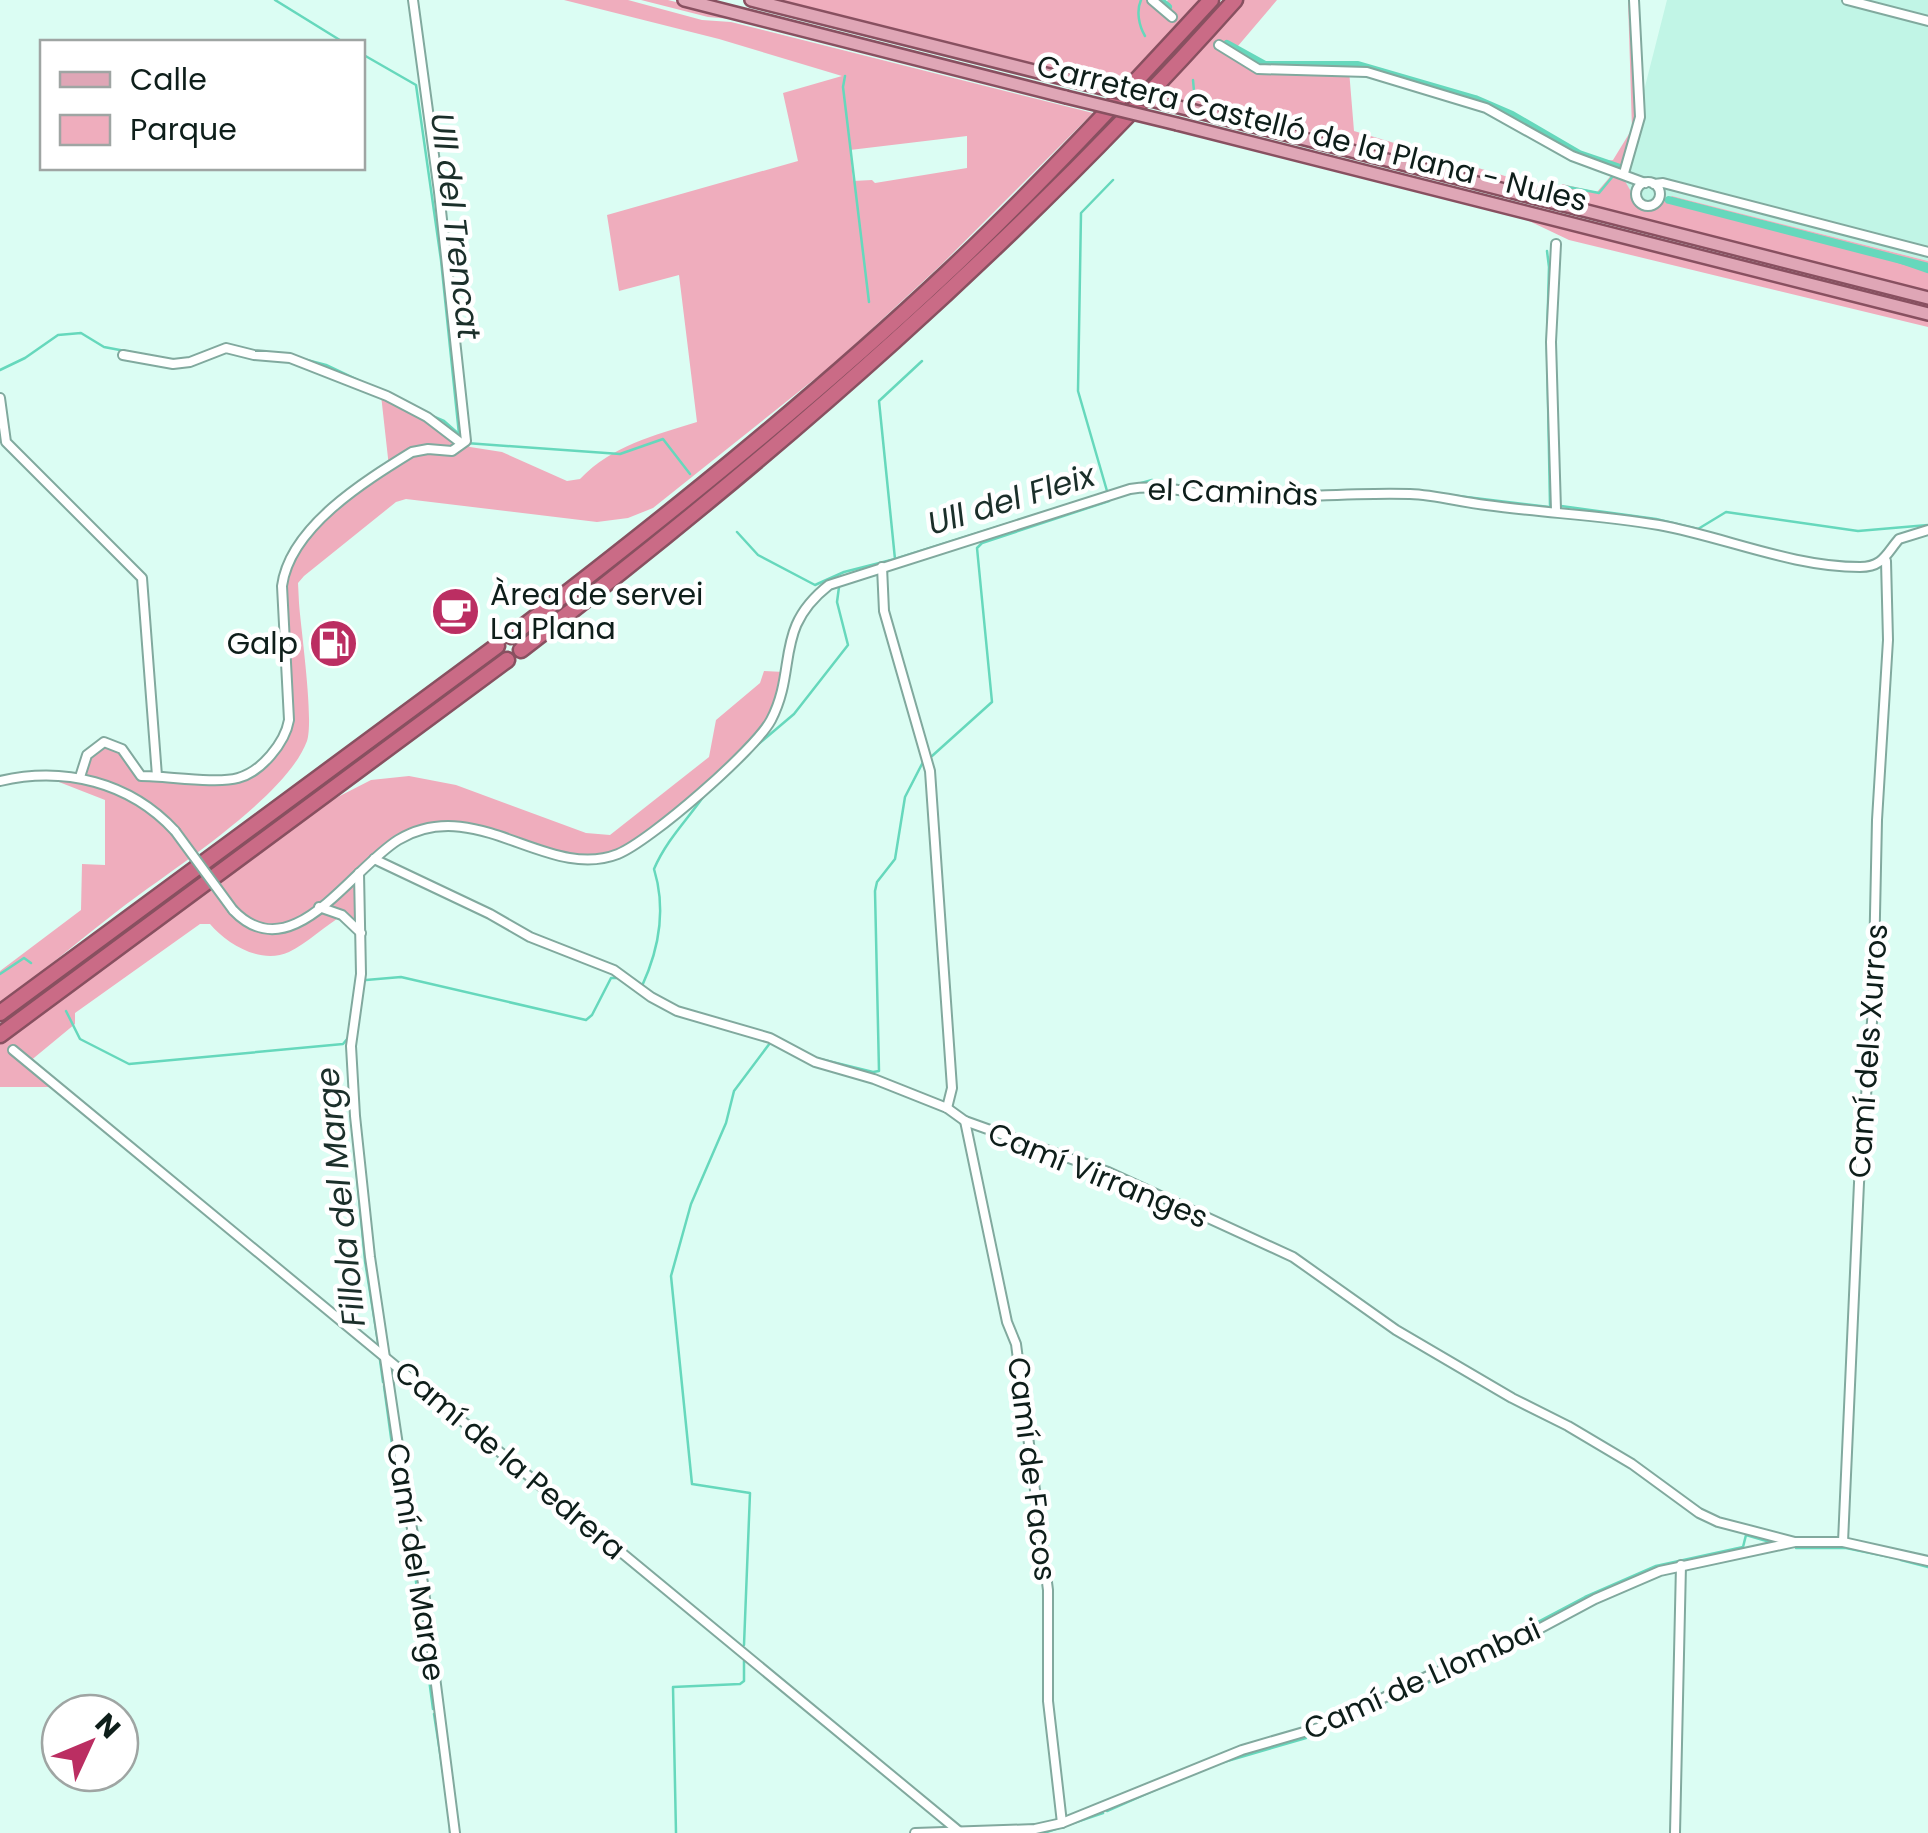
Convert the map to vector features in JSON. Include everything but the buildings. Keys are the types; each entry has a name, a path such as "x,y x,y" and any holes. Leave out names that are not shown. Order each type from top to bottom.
{"highway":[{"path":"511,636 660,521 948,272 1060,161 1211,0"},
{"path":"522,650 669,536 838,394 959,285 1152,91 1235,0"},
{"path":"0,1012 497,646"},
{"path":"0,1035 508,660"}],"main road":[{"name":"Carretera Castelló de la Plana - Nules","path":"684,0 1928,314"},
{"name":"Carretera Castelló de la Plana - Nules","path":"751,0 1928,298"}],"street":[{"path":"80,777 87,755 104,742 122,749 142,776 237,779 281,745 288,720 282,586 302,538 322,517 412,452 452,451 466,441 413,0"},
{"path":"1152,0 1172,17"},
{"path":"1634,0 1640,117 1624,172 1641,204 1656,204 1660,195"},
{"path":"1847,0 1928,21"},
{"path":"1219,45 1258,69 1367,72 1486,108 1598,167 1928,252"},
{"path":"1636,193 1649,183"},
{"path":"1649,183 1660,195"},
{"path":"1660,195 1684,189"},
{"path":"1556,244 1551,342 1556,510"},
{"path":"122,354 161,364 190,362 226,348 290,358 386,396 442,426 462,443"},
{"path":"0,398 6,442 142,578 157,776"},
{"name":"el Caminàs","path":"0,780 49,774 80,777 142,802 174,831 246,924 274,932 288,929 319,907 400,839 442,827 470,826 578,859 618,854 685,805 764,730 782,690 788,642 816,595 848,577 1130,490 1152,486 1244,498 1411,494 1660,525 1806,561 1856,568 1872,567 1886,560"},
{"path":"1886,560 1899,538 1928,530"},
{"name":"Camí dels Xurros","path":"1843,1542 1860,1183 1874,1008 1877,820 1888,640 1886,560"},
{"path":"882,567 884,611 930,772 952,1088 947,1108"},
{"name":"Camí Virranges","path":"374,858 530,937 614,970 677,1011 770,1038 816,1062 874,1078 947,1108 966,1121 1108,1172 1293,1258 1396,1330 1632,1464 1699,1513 1718,1522 1795,1542"},
{"name":"Camí del Marge","path":"358,873 359,1000 351,1046 355,1116 370,1257 423,1583 455,1833"},
{"path":"319,907 342,915 361,932"},
{"name":"Camí de la Pedrera","path":"13,1050 959,1831"},
{"name":"Camí de Facos","path":"966,1121 1007,1322 1016,1344 1048,1590 1048,1701 1062,1823"},
{"name":"Camí de Llombai","path":"916,1833 1034,1829 1062,1823 1226,1756 1328,1726 1430,1675 1520,1639 1624,1586 1682,1564 1795,1542 1843,1542 1928,1560"},
{"path":"1675,1833 1682,1564"}],"shaded area":[{"path":"1667,0 1928,0 1928,261 1672,196 1650,209 1637,204 1622,177"}],"green space":[{"path":"564,0 628,0 702,20 731,22 1093,113 941,265 836,362 653,508 628,518 597,522 406,499 396,502 304,576 298,583 309,730 295,763 276,786 224,832 0,1005 0,971 81,910 82,864 105,865 105,800 41,775 80,777 92,749 113,744 141,776 216,779 247,775 287,736 283,579 310,528 389,467 381,395 427,418 470,447 502,452 567,481 580,479 606,458 634,443 697,422 679,275 619,291 607,215 798,161 783,93 842,76 719,39","holes":["967,136 967,168 875,183 853,181 850,150"]},
{"path":"641,0 668,0 1098,108 731,19"},
{"path":"767,0 1151,0 1160,8 1168,0 1204,0 1123,89"},
{"path":"1240,0 1277,0 1232,53 1258,69 1349,70 1354,131 1559,192 1562,184 1597,192 1614,172 1599,167 1613,160 1632,129 1628,0 1633,0 1639,109 1622,176 1640,207 1655,208 1672,196 1928,261 1928,295 1152,96"},
{"path":"1132,117 1928,318 1928,327 1569,240 1527,220"},
{"path":"764,671 784,672 782,690 764,730 685,805 618,854 578,858 470,826 416,832 358,873 360,931 343,915 296,949 267,956 245,950 210,924 200,924 75,1013 75,1024 29,1062 58,1087 0,1087 0,1041 330,801 371,780 409,776 456,785 586,833 610,835 709,757 716,720 760,683"}],"waterway":[{"name":"Ull del Trencat","path":"275,0 340,40"},
{"path":"1141,0 1139,18 1145,36"},
{"path":"1159,0 1168,7"},
{"path":"1227,44 1265,65 1358,65 1475,99 1512,115 1579,154 1623,169"},
{"name":"Ull del Trencat","path":"365,56 416,85 441,260 459,434"},
{"path":"845,76 843,87 869,302"},
{"path":"1190,100 1193,80"},
{"path":"1561,196 1563,186 1599,193 1613,176"},
{"path":"1107,491 1078,391 1081,213 1113,180"},
{"path":"1665,200 1876,254 1928,272"},
{"path":"1669,200 1928,267"},
{"path":"1547,251 1547,340"},
{"path":"0,370 58,335 81,333 104,347 141,354"},
{"path":"206,352 226,344 245,349"},
{"path":"1547,348 1550,505"},
{"path":"307,360 364,383"},
{"path":"895,559 879,401 922,361"},
{"path":"430,415 461,436"},
{"path":"466,443 620,454 663,439 690,474"},
{"name":"Ull del Fleix","path":"1134,485 1152,480 1184,487"},
{"name":"Ull del Fleix","path":"1372,490 1404,490"},
{"name":"Ull del Fleix","path":"737,532 758,555 815,585 844,572 1111,491"},
{"name":"Ull del Fleix","path":"1417,491 1549,507"},
{"name":"Ull del Fleix","path":"1222,493 1304,493"},
{"path":"932,756 992,702 977,548 982,543 1109,501"},
{"name":"Ull del Fleix","path":"1561,506 1698,529 1726,512 1858,531 1928,525"},
{"path":"748,753 794,714 848,645 837,602 839,587"},
{"path":"777,1037 816,1058 879,1071 875,891 877,882 895,859 905,797 923,762"},
{"path":"642,986 659,928 660,899 654,869 706,793"},
{"path":"0,974 24,958 31,963"},
{"path":"366,980 401,977 586,1020 611,978 619,978"},
{"path":"625,983 636,991"},
{"path":"66,1011 80,1039 129,1064 343,1044 348,1038"},
{"path":"744,1645 750,1493 692,1484 671,1276 691,1204 726,1123 734,1091 770,1043"},
{"name":"Fillola del Marge","path":"347,1048 350,1097"},
{"name":"Fillola del Marge","path":"354,1145 365,1261 378,1342"},
{"name":"Fillola del Marge","path":"380,1360 383,1382"},
{"name":"Fillola del Marge","path":"384,1386 393,1452"},
{"name":"Fillola del Marge","path":"395,1459 409,1531"},
{"path":"1532,1625 1656,1566 1743,1547 1746,1535 1770,1542"},
{"name":"Fillola del Marge","path":"411,1544 433,1709"},
{"path":"1796,1548 1846,1548 1890,1557"},
{"path":"1901,1560 1928,1567"},
{"path":"1318,1735 1419,1686 1519,1646"},
{"path":"676,1833 673,1687 740,1684 744,1681 744,1661"},
{"name":"Fillola del Marge","path":"434,1714 446,1791"},
{"path":"1217,1764 1306,1738"},
{"path":"1107,1811 1182,1778"},
{"path":"1044,1833 1103,1813"},
{"name":"Fillola del Marge","path":"450,1819 450,1833"}],"place":[{"name":"Àrea de servei La Plana","path":"455,611"},
{"name":"Galp","path":"333,643"}]}
